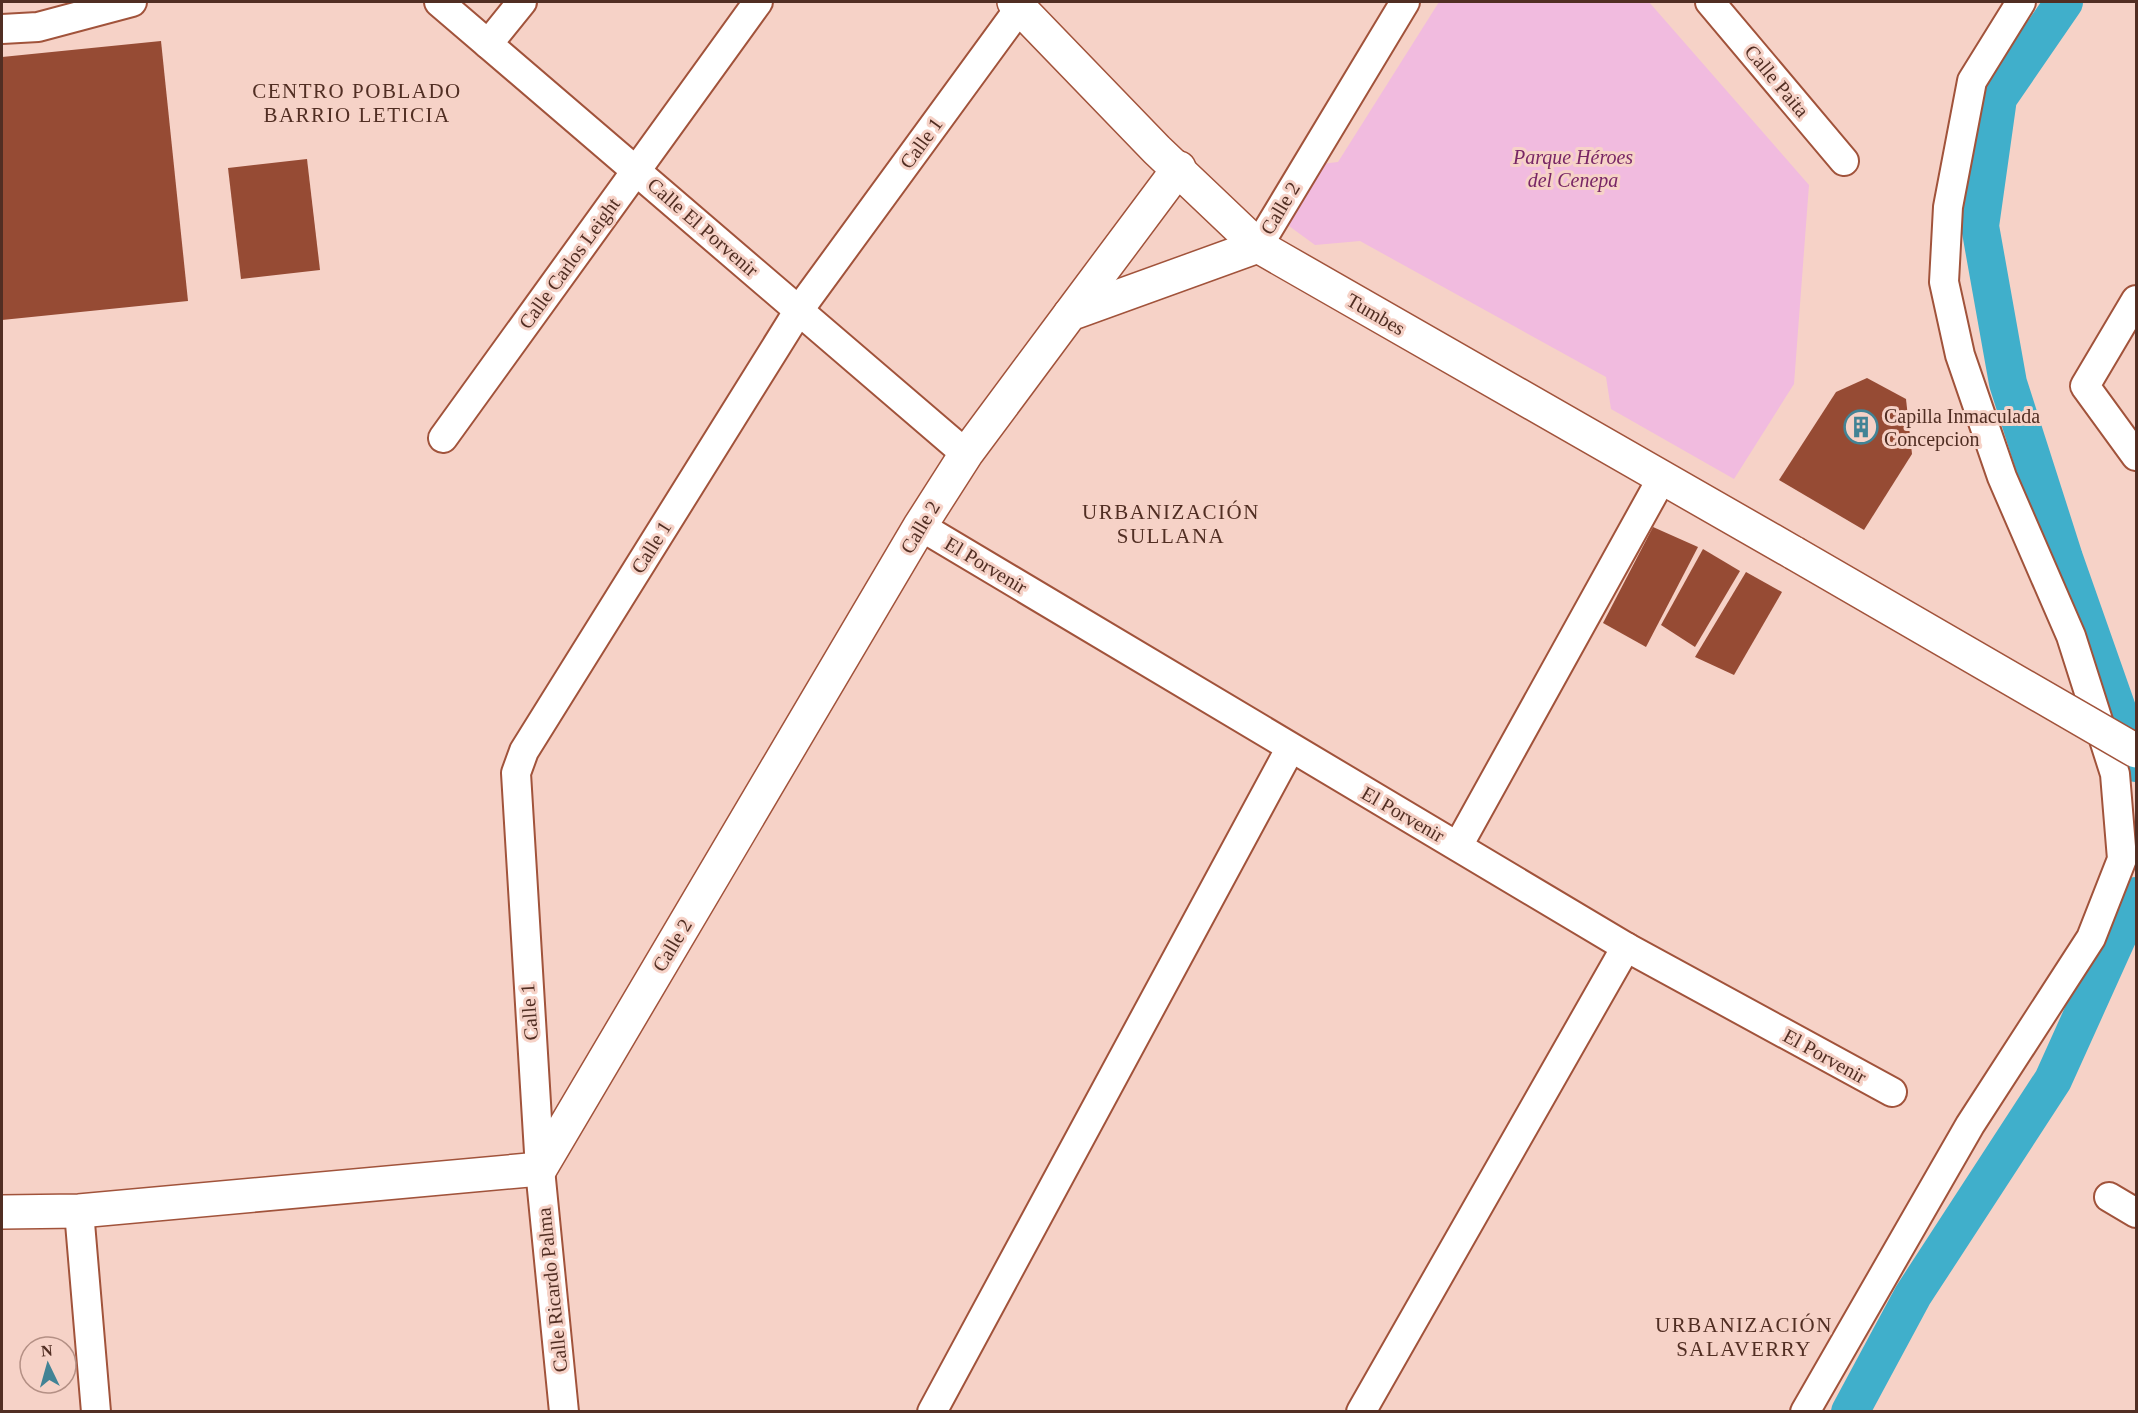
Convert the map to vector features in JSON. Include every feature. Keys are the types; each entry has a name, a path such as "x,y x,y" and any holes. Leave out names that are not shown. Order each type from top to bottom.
{"street":[{"path":"2,29 38,27 132,2"},
{"name":"Calle El Porvenir","path":"439,2 966,454"},
{"path":"488,44 522,2"},
{"name":"Calle Carlos Leight","path":"443,438 758,2"},
{"name":"Calle 2","path":"540,1169 920,526 966,454 1070,314 1258,246 1405,2"},
{"name":"Calle Paita","path":"1710,2 1844,161"},
{"path":"1805,1412 1970,1125 2091,938 2122,859 2115,774 2072,636 1998,466 1960,355 1944,282 1948,207 1972,81 2021,2"},
{"name":"Tumbes","path":"1020,4 1157,150 1179,168 1258,246 2136,751"},
{"name":"Calle 1","path":"540,1169 516,773 524,751 799,310 1020,4"},
{"path":"1070,314 1179,168"},
{"path":"2136,300 2085,386 2136,456"},
{"path":"1458,846 1662,478"},
{"name":"El Porvenir","path":"920,526 1626,947 1892,1092"},
{"path":"932,1412 1290,748"},
{"path":"1361,1412 1626,947"},
{"path":"2,1212 79,1211 540,1169"},
{"name":"Calle Ricardo Palma","path":"540,1169 564,1412"},
{"path":"2109,1197 2136,1213"},
{"path":"79,1211 96,1412"}],"green space":[{"name":"Parque Héroes del Cenepa","path":"1439,2 1649,2 1809,185 1794,384 1734,479 1611,409 1606,377 1360,241 1315,245 1289,226 1292,208 1312,165 1338,162"}],"building":[{"path":"161,41 188,301 2,320 2,57"},
{"path":"307,159 320,270 241,279 228,168"},
{"name":"Capilla Inmaculada Concepcion","path":"1867,378 1906,399 1912,454 1864,530 1779,480 1836,392"},
{"path":"1653,527 1698,547 1646,647 1603,623"},
{"path":"1703,549 1740,571 1695,647 1661,625"},
{"path":"1746,572 1782,592 1734,675 1695,657"}],"waterway":[{"path":"2064,2 1998,98 1980,226 2008,383 2064,558 2136,763"},
{"path":"1850,1412 1913,1295 2053,1080 2136,896"}],"place":[{"name":"Capilla Inmaculada Concepcion","path":"1861,427"}],"district":[{"name":"CENTRO POBLADO BARRIO LETICIA","path":"357,103"},
{"name":"URBANIZACIÓN SULLANA","path":"1171,524"},
{"name":"URBANIZACIÓN SALAVERRY","path":"1744,1337"}]}
